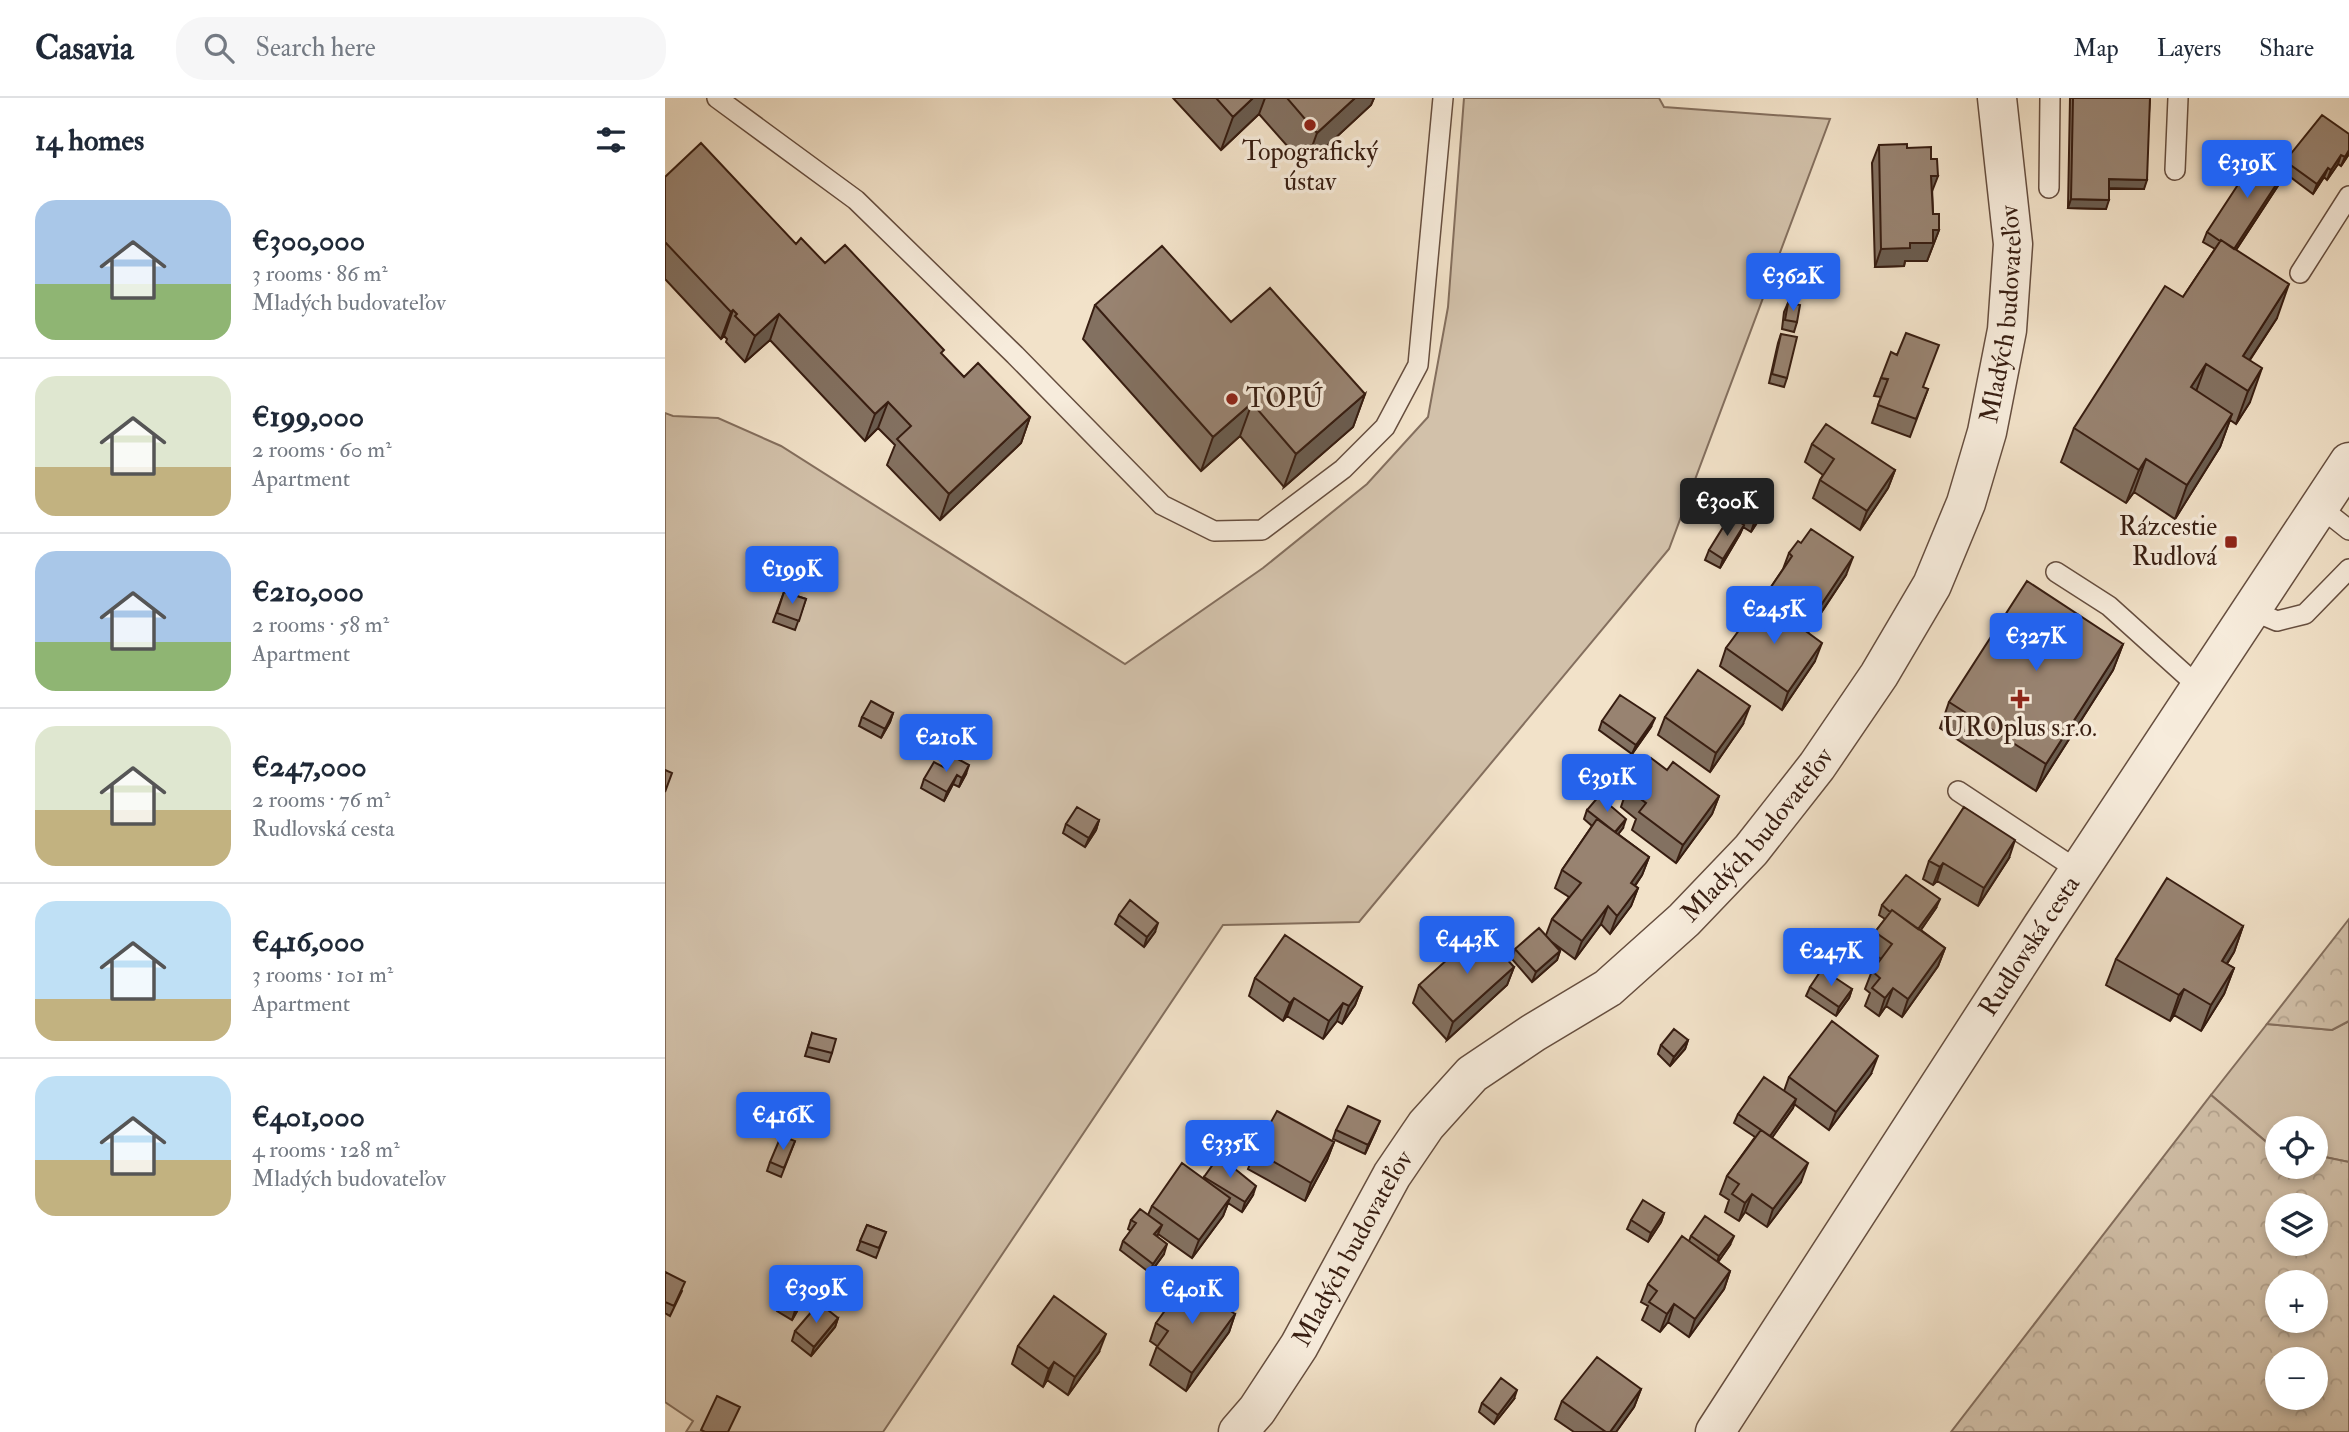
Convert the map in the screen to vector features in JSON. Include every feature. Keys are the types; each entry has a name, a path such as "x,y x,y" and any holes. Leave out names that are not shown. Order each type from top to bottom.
{"street":[{"name":"Mladých budovateľov","path":"1238,1432 1257,1409 1299,1346 1392,1175 1426,1125 1472,1074 1608,988 1684,920 1751,850 1817,766 1879,675 1932,585 1966,503 1977,468 1987,432 2007,330 2013,244 1997,98"},
{"name":"Rudlovská cesta","path":"1715,1432 2079,870 2349,462"}],"lane":[{"path":"717,98 856,200 1015,355 1162,505 1214,531 1262,530 1343,469 1385,427 1418,365 1443,98"},
{"path":"2049,188 2050,98"},
{"path":"2175,170 2178,98"},
{"path":"2300,273 2349,196"},
{"path":"2320,506 2349,530"},
{"path":"2251,610 2277,621 2305,614 2349,569"},
{"path":"2056,572 2109,606 2200,688"},
{"path":"1958,791 2079,870"}],"green space":[{"path":"1464,98 1659,98 1664,107 1830,119 1669,549 1359,922 1223,925 883,1432 686,1432 693,1421 665,1402 665,413 673,416 718,418 781,446 1125,664 1263,568 1367,484 1428,417 1448,307"},
{"path":"2349,919 2349,1021 2332,1030 2267,1024"},
{"path":"2349,1021 2349,1162 2328,1158 2328,1116 2265,1116 2265,1141 2211,1095 2267,1024 2332,1030"},
{"path":"2211,1095 2265,1141 2265,1179 2328,1179 2328,1158 2349,1162 2349,1432 1951,1432"}],"building":[{"path":"1216,98 1253,98 1233,117"},
{"path":"1287,98 1355,98 1317,133"},
{"path":"2073,98 2150,98 2147,180 2109,179 2109,200 2071,199"},
{"path":"2322,115 2349,134 2349,150 2345,157 2341,155 2331,170 2328,168 2317,184 2285,161"},
{"path":"701,143 796,244 801,238 825,263 845,245 944,350 941,353 964,377 978,363 1030,417 949,494 897,439 911,426 888,402 875,414 779,314 755,336 735,316 737,314 733,310 731,312 665,242 665,177"},
{"path":"1907,144 1907,148 1931,147 1931,159 1937,159 1938,176 1931,176 1933,214 1939,214 1939,230 1933,230 1933,243 1910,243 1910,248 1881,249 1879,145"},
{"path":"2260,151 2287,168 2234,249 2207,232"},
{"path":"2221,240 2289,284 2243,356 2262,368 2248,391 2206,364 2191,387 2232,414 2187,485 2146,459 2139,470 2074,428 2165,286 2183,297"},
{"name":"TOPÚ","path":"1162,246 1231,322 1270,288 1365,394 1296,454 1252,403 1213,437 1095,305"},
{"path":"1788,303 1800,305 1797,322 1785,320"},
{"path":"1906,333 1939,345 1923,387 1928,389 1916,419 1878,405 1888,379 1881,378 1891,352 1897,355"},
{"path":"1781,334 1797,337 1787,378 1772,374"},
{"path":"1826,424 1895,470 1867,511 1820,480 1834,459 1812,444"},
{"path":"1756,499 1766,506 1754,523 1745,517"},
{"path":"1730,516 1744,525 1723,559 1709,550"},
{"path":"1811,529 1853,557 1813,617 1771,587 1792,556 1789,553"},
{"path":"2027,581 2123,644 2046,764 1949,702"},
{"path":"784,592 806,599 799,621 777,613"},
{"path":"1762,599 1822,643 1788,692 1726,648"},
{"path":"1698,670 1750,706 1716,753 1665,717"},
{"path":"1620,695 1655,718 1636,745 1602,721"},
{"path":"871,701 893,713 885,729 862,717"},
{"path":"954,757 969,765 962,778 957,775 947,792 924,779 934,762 947,769"},
{"path":"1651,758 1667,770 1673,762 1719,796 1683,845 1639,812 1646,803 1627,789"},
{"path":"665,770 672,773 665,792"},
{"path":"1599,796 1626,819 1615,832 1587,810"},
{"path":"1077,807 1099,820 1089,838 1066,824"},
{"path":"1964,807 2015,840 1984,888 1943,863 1940,867 1929,861"},
{"path":"1597,819 1649,857 1631,883 1638,888 1617,916 1608,906 1582,941 1552,919 1581,883 1562,870"},
{"path":"1906,875 1940,899 1918,929 1882,905"},
{"path":"2167,878 2243,926 2222,961 2234,968 2211,1005 2184,989 2179,995 2116,959"},
{"path":"1130,900 1158,923 1147,937 1119,915"},
{"path":"1892,910 1945,948 1908,999 1893,988 1885,998 1872,988 1880,978 1872,971 1892,944 1875,932"},
{"path":"1539,928 1560,951 1536,972 1515,949"},
{"path":"1480,930 1514,967 1453,1022 1419,985"},
{"path":"1285,935 1362,987 1349,1006 1343,1003 1329,1021 1294,998 1290,1003 1255,978"},
{"path":"1822,969 1852,989 1839,1007 1810,987"},
{"path":"1832,1021 1878,1056 1836,1112 1789,1077"},
{"path":"1674,1029 1688,1040 1674,1057 1661,1045"},
{"path":"812,1033 836,1039 832,1053 808,1047"},
{"path":"1764,1077 1796,1099 1770,1136 1738,1114"},
{"path":"1348,1106 1380,1121 1368,1145 1336,1130"},
{"path":"1277,1111 1334,1142 1311,1183 1255,1151"},
{"path":"1761,1130 1808,1163 1773,1209 1752,1194 1745,1203 1732,1194 1739,1184 1727,1176"},
{"path":"781,1136 795,1141 784,1168 770,1162"},
{"path":"1219,1156 1256,1186 1245,1202 1204,1177"},
{"path":"1182,1163 1230,1198 1199,1240 1152,1206"},
{"path":"1643,1200 1664,1213 1651,1233 1631,1220"},
{"path":"1140,1209 1162,1225 1154,1234 1167,1244 1153,1264 1123,1241 1136,1223 1131,1220"},
{"path":"1705,1216 1734,1236 1719,1256 1691,1236"},
{"path":"867,1225 886,1232 879,1248 860,1241"},
{"path":"1682,1236 1730,1271 1695,1319 1674,1304 1667,1314 1649,1302 1657,1291 1648,1284"},
{"path":"665,1272 685,1282 674,1306 665,1302"},
{"path":"794,1280 809,1288 795,1311 780,1302"},
{"path":"1187,1280 1235,1314 1192,1373 1157,1347 1168,1331 1156,1323"},
{"path":"1054,1296 1106,1334 1075,1377 1054,1362 1049,1369 1018,1346"},
{"path":"819,1303 838,1318 814,1347 795,1331"},
{"path":"1597,1357 1641,1389 1610,1432 1606,1432 1562,1401"},
{"path":"1501,1378 1517,1390 1498,1415 1482,1403"},
{"path":"717,1396 740,1407 728,1432 705,1432 701,1430"}],"place":[{"name":"Topografický ústav","path":"1310,125"},
{"name":"TOPÚ","path":"1232,399"},
{"name":"Rázcestie Rudlová","path":"2231,542"},
{"name":"UROplus s.r.o.","path":"2020,699"}]}
